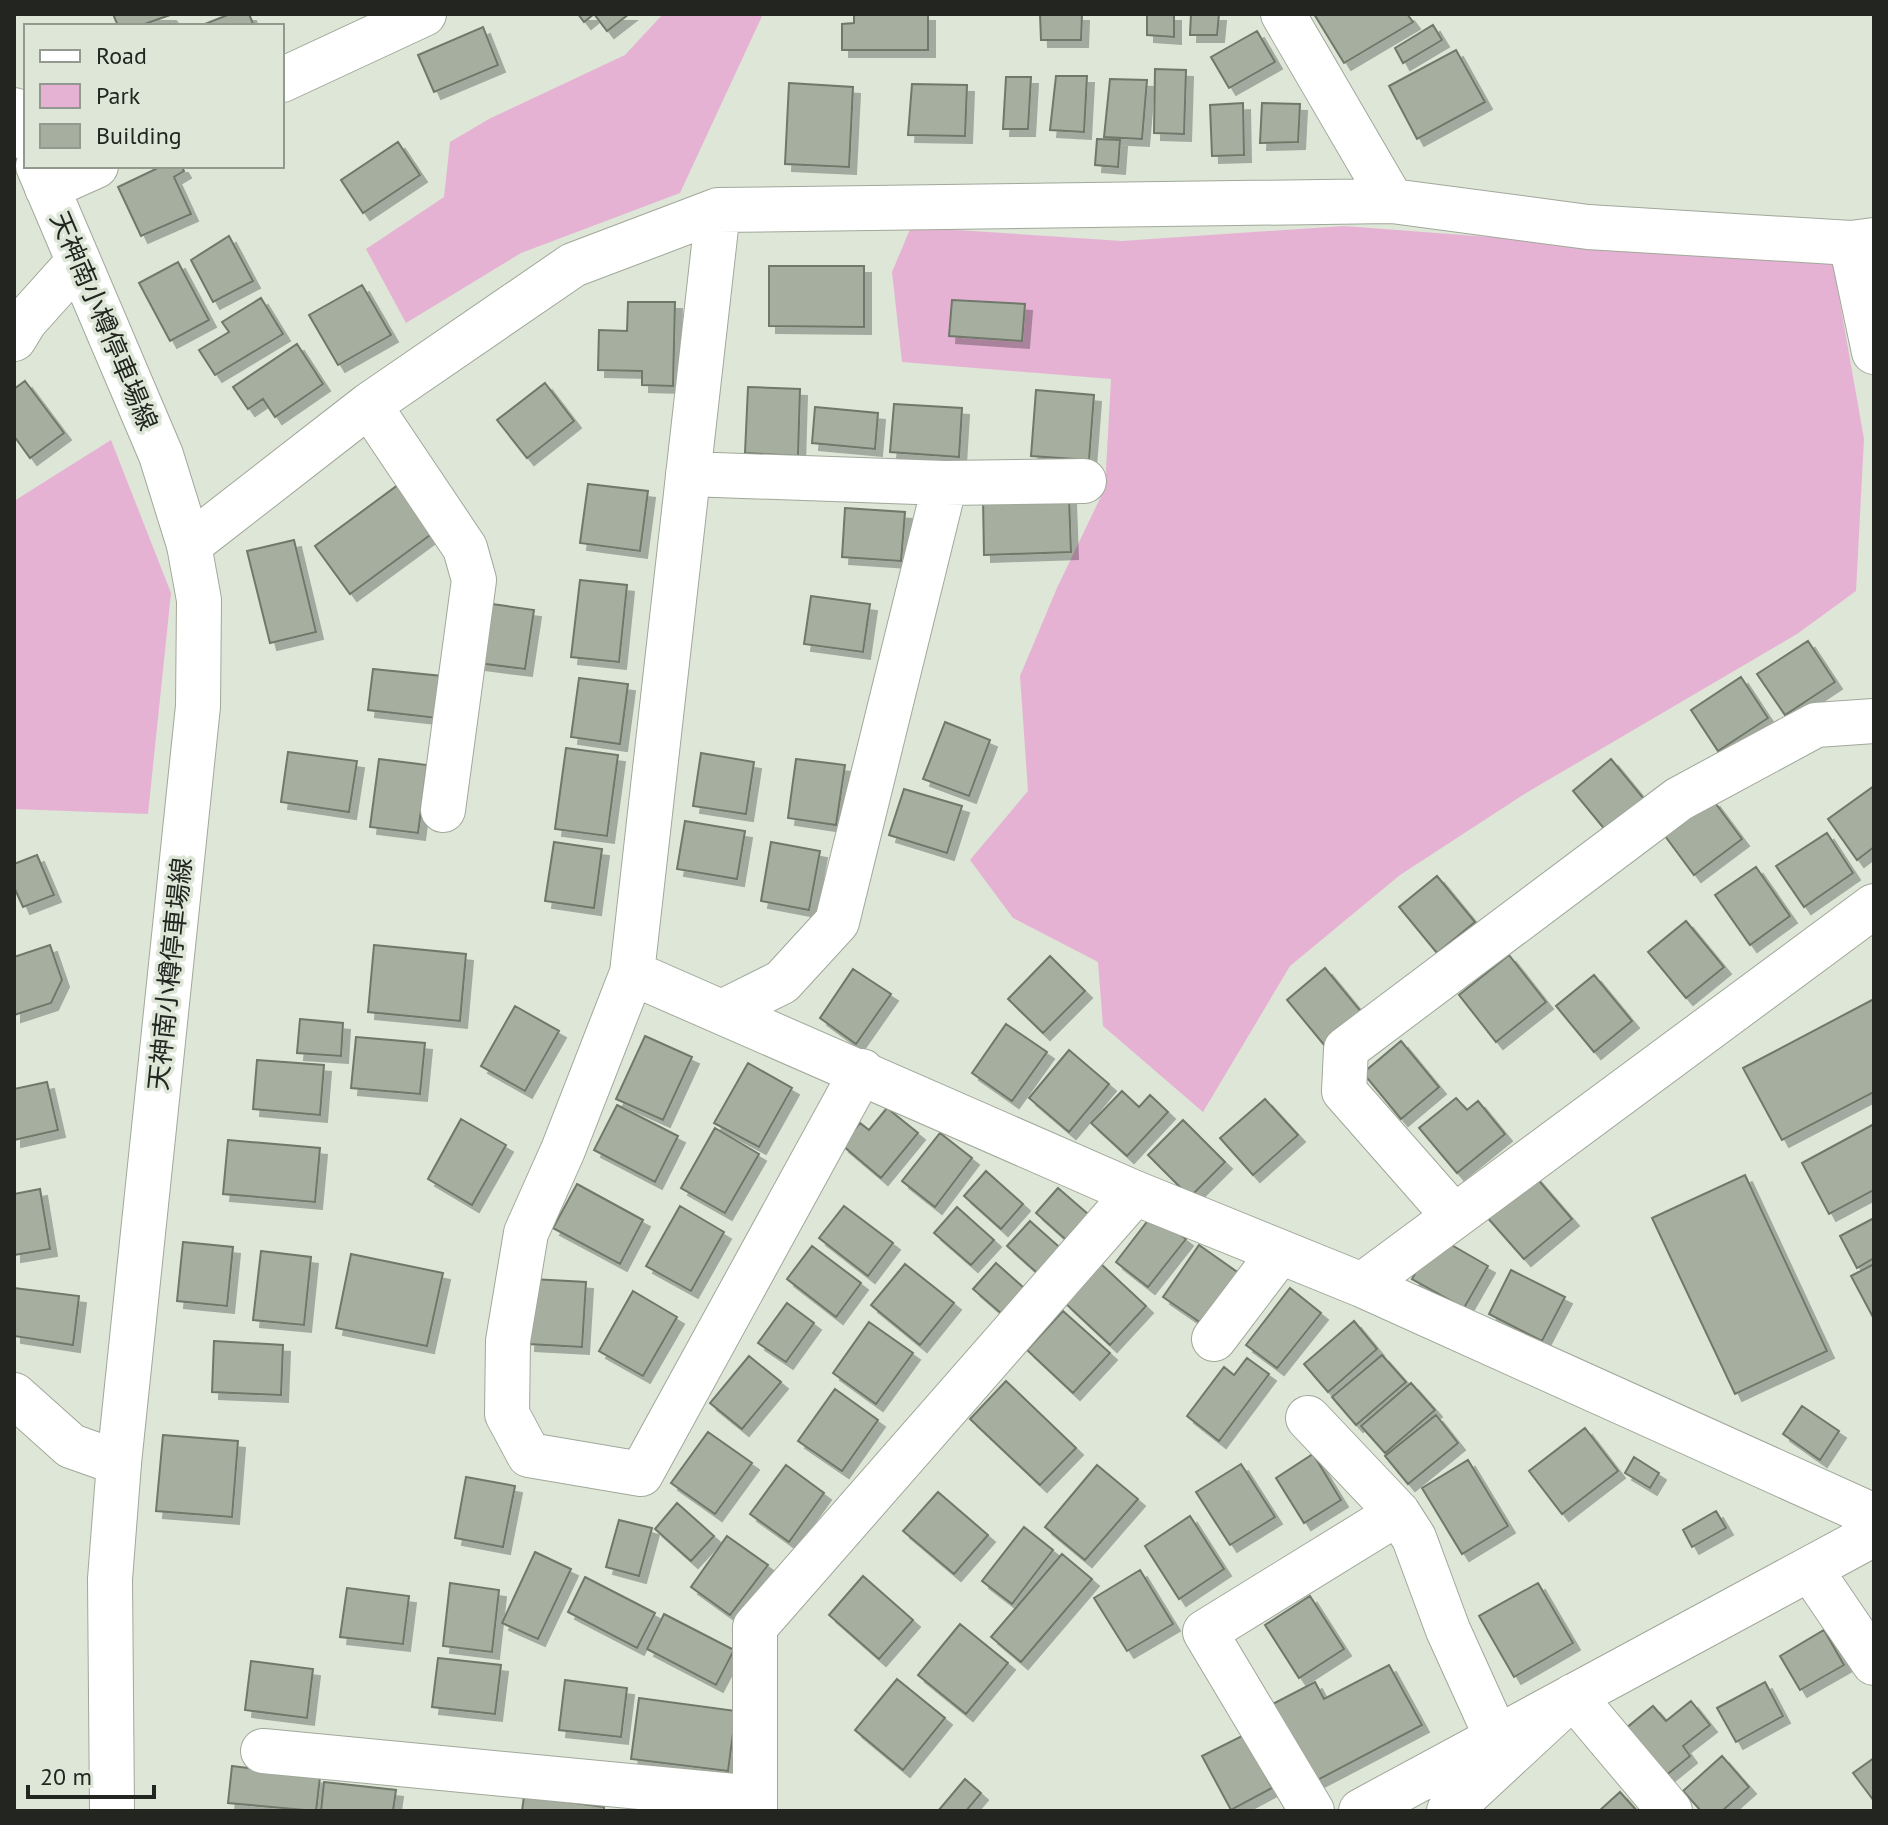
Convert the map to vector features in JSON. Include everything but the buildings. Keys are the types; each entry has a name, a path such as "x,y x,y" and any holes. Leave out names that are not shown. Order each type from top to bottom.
{"street":[{"path":"284,79 424,14"},
{"path":"1283,14 1392,201"},
{"path":"14,110 24,133"},
{"path":"37,170 66,168"},
{"name":"天神南小樽停車場線","path":"37,170 161,455 189,545 199,600 198,706 119,1463 110,1579 112,1811"},
{"path":"189,545 369,405 573,265 718,210 1392,201 1588,227 1863,241 1874,352"},
{"path":"718,210 632,973 563,1150 526,1233 508,1341 507,1414 529,1455 641,1474 862,1071"},
{"path":"14,339 25,321 78,262"},
{"path":"369,405 465,548 474,580 443,810"},
{"path":"688,474 945,483 1084,481"},
{"path":"722,1012 782,982 837,922 945,483"},
{"path":"1453,1215 1344,1091 1346,1049 1679,799 1816,725 1874,721"},
{"path":"1362,1285 1874,906"},
{"path":"632,973 1135,1193 1362,1285 1874,1516"},
{"path":"263,1751 755,1804 755,1627 1135,1193"},
{"path":"1214,1339 1280,1252"},
{"path":"14,1395 71,1446 119,1463"},
{"path":"1308,1418 1398,1513 1414,1538 1448,1630 1496,1736"},
{"path":"1312,1811 1205,1632 1398,1513"},
{"path":"1361,1811 1874,1534"},
{"path":"1810,1569 1874,1663"},
{"path":"1449,1811 1573,1696"},
{"path":"1573,1696 1670,1811"}],"green space":[{"path":"663,14 763,14 680,193 521,253 406,323 366,249 444,197 450,142 489,119 625,55"},
{"path":"1344,226 1833,263 1864,439 1856,591 1797,634 1526,793 1400,875 1290,966 1203,1112 1103,1026 1098,962 1013,918 970,860 1028,791 1020,676 1057,588 1105,488 1111,379 902,362 892,272 911,227 1122,241"},
{"path":"111,440 171,593 148,814 14,809 14,501"}]}
